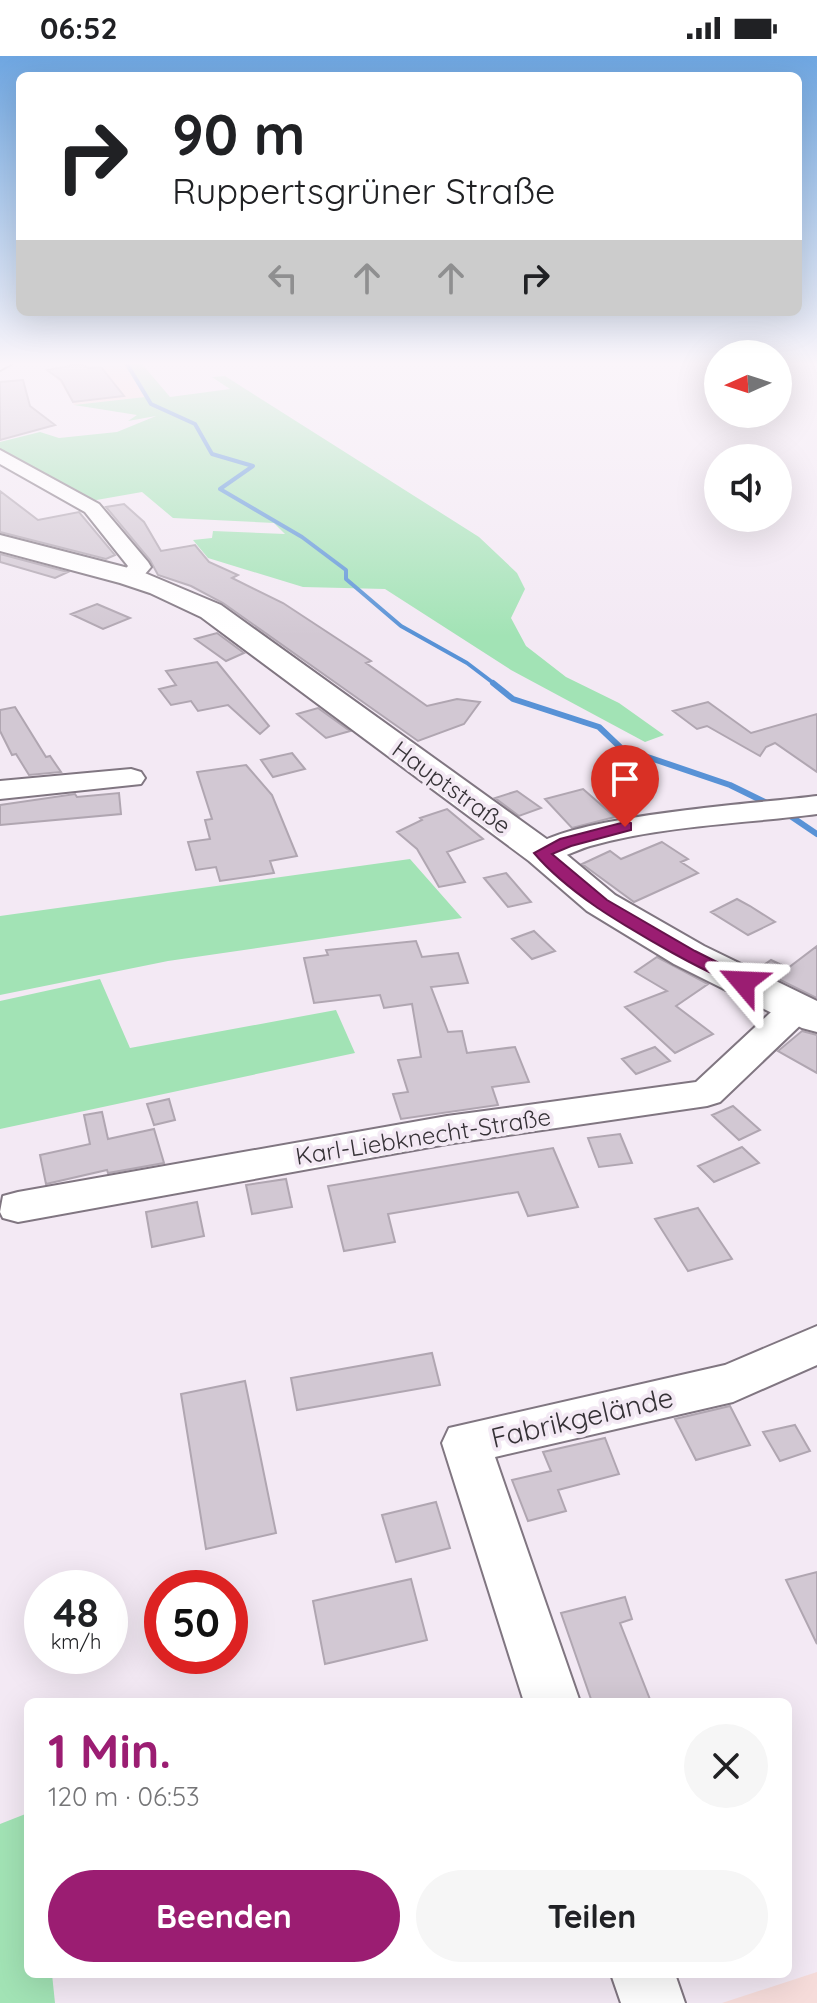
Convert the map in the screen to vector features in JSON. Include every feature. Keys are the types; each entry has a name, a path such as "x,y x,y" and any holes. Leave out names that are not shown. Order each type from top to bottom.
{"main road":[{"name":"Hauptstraße","path":"0,543 130,577 211,611 542,853 601,903 689,955 807,1013"}],"street":[{"path":"0,456 92,508 140,567 130,577"},
{"path":"0,790 131,778"},
{"path":"542,853 566,842 625,827 817,805"},
{"name":"Karl-Liebknecht-Straße","path":"18,1207 447,1130 707,1093 807,1013"},
{"name":"Fabrikgelände","path":"551,1698 466,1443 733,1383 817,1344"},
{"path":"644,1978 653,2003"}],"shaded area":[{"path":"817,1972 817,2003 722,2003"}],"green space":[{"path":"5,455 349,455 479,537 517,573 525,589 511,618 526,646 566,677 619,703 664,735 645,742 511,670 385,589 303,587 208,558 193,540 212,538 213,531 285,534 274,523 173,518 142,492 85,502"},
{"path":"410,859 462,918 168,961 0,995 0,916"},
{"path":"100,979 130,1048 336,1010 355,1053 0,1129 0,1001"},
{"path":"24,1815 24,1978 52,1978 55,2003 0,2003 0,1824"}],"building":[{"path":"0,491 38,520 79,512 115,555 106,559 0,532"},
{"path":"124,504 144,522 161,551 195,545 209,562 238,575 232,578 283,603 371,661 366,663 427,706 457,699 480,702 464,724 418,741 223,603 191,586 158,575 150,560 106,507"},
{"path":"0,554 68,572 55,578 0,562"},
{"path":"97,604 130,618 103,629 71,614"},
{"path":"217,633 244,653 226,661 195,639"},
{"path":"217,662 269,726 260,734 228,705 198,711 191,701 171,705 159,689 176,685 166,671"},
{"path":"708,702 751,733 817,714 817,772 775,743 766,747 760,756 707,726 697,729 673,711"},
{"path":"15,707 46,757 50,756 61,772 29,775 16,754 12,755 0,731 0,710"},
{"path":"318,708 350,731 326,738 297,714"},
{"path":"292,753 305,769 273,777 261,760"},
{"path":"246,765 272,795 297,856 270,861 274,873 220,881 216,867 196,870 188,842 210,839 205,820 212,819 197,772"},
{"path":"583,789 615,817 572,828 545,799"},
{"path":"517,791 541,808 519,816 495,798"},
{"path":"119,793 121,814 0,825 0,805 75,794 77,797"},
{"path":"447,809 483,839 447,852 465,882 439,887 417,849 397,832 422,820 420,818"},
{"path":"662,842 688,859 681,862 698,873 634,902 582,864 610,851 621,859"},
{"path":"506,873 531,902 508,907 484,878"},
{"path":"737,899 775,922 748,935 711,912"},
{"path":"534,931 555,951 532,959 512,939"},
{"path":"416,941 422,957 458,953 468,983 431,987 448,1032 462,1031 467,1053 515,1047 529,1082 492,1087 498,1105 401,1119 393,1094 408,1092 398,1060 421,1057 412,1004 384,1008 380,995 314,1003 304,958 328,955 326,950"},
{"path":"817,946 817,998 758,969 771,960 788,968"},
{"path":"657,957 708,984 676,1006 713,1034 675,1053 625,1007 667,991 635,972"},
{"path":"802,1031 817,1035 817,1073 778,1051"},
{"path":"655,1047 670,1061 636,1074 622,1059"},
{"path":"169,1099 175,1120 154,1125 147,1104"},
{"path":"733,1106 760,1130 739,1140 712,1115"},
{"path":"102,1112 108,1139 154,1129 164,1163 108,1173 107,1170 46,1184 40,1155 90,1144 84,1115"},
{"path":"620,1134 632,1163 599,1167 588,1138"},
{"path":"742,1147 759,1163 714,1182 698,1166"},
{"path":"553,1148 578,1207 528,1216 518,1192 388,1214 395,1242 344,1251 328,1186"},
{"path":"286,1179 292,1207 252,1214 246,1185"},
{"path":"197,1202 204,1236 152,1247 146,1212"},
{"path":"698,1208 732,1259 688,1271 655,1219"},
{"path":"432,1353 440,1385 297,1410 291,1378"},
{"path":"245,1381 276,1533 206,1549 181,1394"},
{"path":"730,1406 750,1445 696,1460 675,1419"},
{"path":"795,1425 810,1451 780,1461 763,1432"},
{"path":"605,1438 619,1474 558,1490 566,1511 528,1521 512,1480 551,1471 543,1452"},
{"path":"436,1502 450,1548 396,1562 382,1515"},
{"path":"817,1572 817,1644 786,1580"},
{"path":"411,1579 427,1640 325,1664 313,1601"},
{"path":"625,1597 632,1619 620,1623 649,1698 591,1698 561,1613"}],"waterway":[{"path":"215,455 253,466 220,489 302,537 346,570 346,579 401,626 467,663 496,685"},
{"path":"493,683 513,699 599,727 621,748 730,785 771,805"},
{"path":"786,813 817,834"}],"route":[{"path":"625,827 566,842 542,853 601,903 689,955 743,982"}]}
